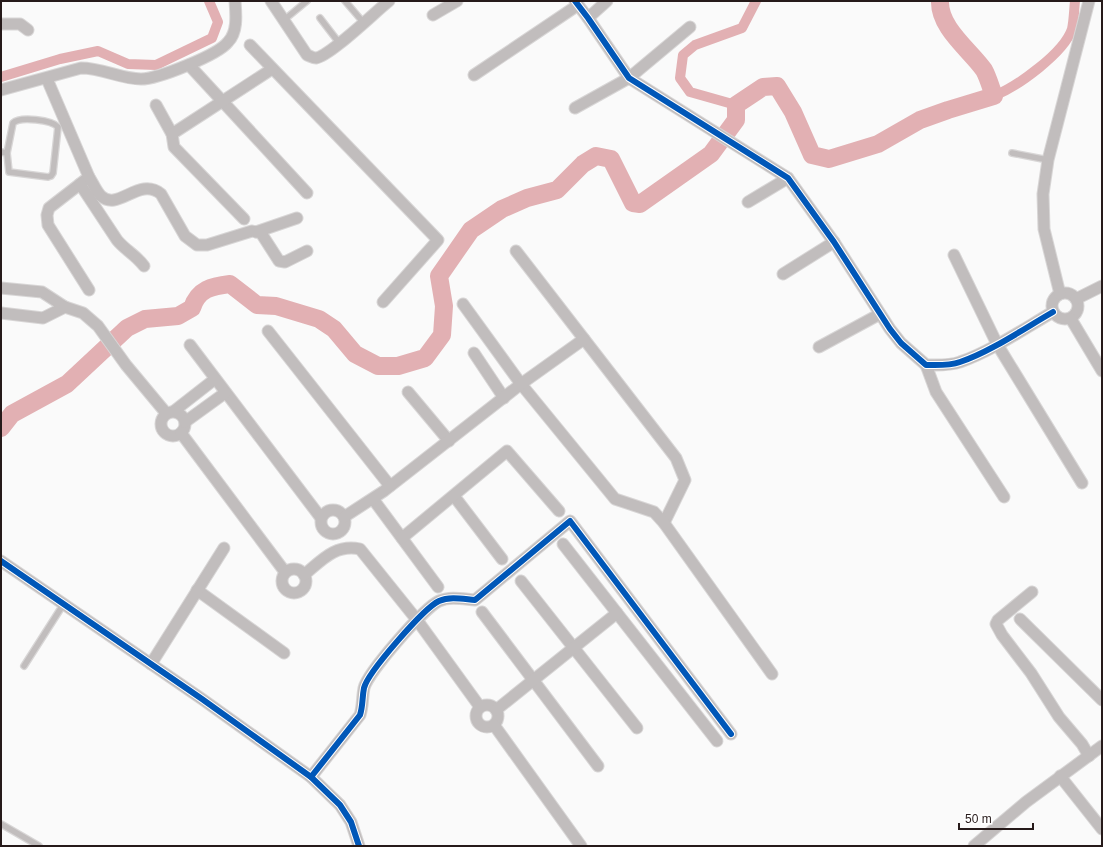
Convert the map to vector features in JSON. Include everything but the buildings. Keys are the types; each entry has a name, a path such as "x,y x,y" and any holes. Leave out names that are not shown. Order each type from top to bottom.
{"street":[{"path":"1,90 47,79 73,70 93,68 124,77 142,79 189,65 216,51 229,42 234,30 236,16 235,1"},
{"path":"271,1 307,55 315,58 326,55 389,1"},
{"path":"432,15 457,1"},
{"path":"588,18 608,1"},
{"path":"1060,294 1044,229 1043,194 1048,160 1089,1"},
{"path":"474,75 576,3 629,78 788,178 834,242 880,314 902,343 926,365 936,392 1004,497"},
{"path":"1,24 20,24 28,30"},
{"path":"575,108 629,78 690,27"},
{"path":"250,45 438,240 383,302"},
{"path":"189,65 307,193"},
{"path":"172,134 272,69"},
{"path":"47,79 89,177 101,196 109,200 118,199 142,188 155,189 160,194 184,236 197,245 207,245 246,233 256,232 297,218"},
{"path":"156,105 172,134 174,147 244,219"},
{"path":"89,177 49,208 47,215 48,225 89,290"},
{"path":"748,202 788,178"},
{"path":"80,184 122,247 138,258 144,266"},
{"path":"256,232 261,233 279,261 285,262 307,251"},
{"path":"783,274 834,242"},
{"path":"516,251 676,458 685,480 664,523"},
{"path":"954,255 998,344 1082,483"},
{"path":"1076,299 1102,286"},
{"path":"1,288 42,292 65,307 83,313 98,326 126,364 170,412 181,415 185,422"},
{"path":"1060,294 1071,294 1076,299 1078,304 1077,312 1071,318 1063,320 1053,312 1054,300 1060,294"},
{"path":"463,304 522,384 615,499 654,512 664,523 772,674"},
{"path":"1,313 43,318 65,307"},
{"path":"926,365 944,365 961,362 998,344 1053,312"},
{"path":"818,347 880,314"},
{"path":"1071,318 1102,371"},
{"path":"268,331 390,486"},
{"path":"344,517 373,499 522,384 584,339"},
{"path":"190,345 321,518 322,528 328,533 332,534 343,529 344,517 339,511 331,509 324,513 321,518"},
{"path":"474,353 504,398"},
{"path":"215,378 170,412 161,424 163,431 174,436 181,433 185,422 225,393"},
{"path":"408,392 449,441"},
{"path":"181,433 285,572"},
{"path":"402,538 507,451 560,511"},
{"path":"454,496 502,559"},
{"path":"373,499 438,587"},
{"path":"311,778 360,715 363,706 364,688 368,680 396,641 417,620 438,602 449,598 475,600 570,520 731,734"},
{"path":"563,544 717,741"},
{"path":"151,664 224,548"},
{"path":"304,575 333,551 342,548 360,549 417,620 480,707"},
{"path":"1,561 151,664 311,778 340,805 351,822 359,846"},
{"path":"285,572 295,569 304,575"},
{"path":"285,572 282,579 283,587 294,593 301,590 304,586 304,575"},
{"path":"521,582 637,728"},
{"path":"198,590 284,653"},
{"path":"1032,592 998,620 996,624 1059,717 1082,744 1089,756"},
{"path":"482,612 598,766"},
{"path":"496,710 618,613"},
{"path":"1020,619 1102,700"},
{"path":"487,705 496,710 498,718 494,725 487,728 477,723 476,713 480,707 487,705"},
{"path":"494,725 581,846"},
{"path":"974,846 1026,802 1102,746"},
{"path":"1060,776 1102,829"}],"lane":[{"path":"284,20 307,1"},
{"path":"345,1 363,22"},
{"path":"320,18 340,44"},
{"path":"26,119 52,123 58,127 53,173 48,178 9,172 4,153 13,122 15,120 26,119"},
{"path":"1012,153 1048,160"},
{"path":"24,666 63,605"},
{"path":"1,824 39,846"}],"waterway":[{"path":"1,77 60,59 98,51 128,64 156,65 212,38 218,22 209,1"},
{"path":"736,105 690,92 680,78 683,55 695,45 742,28 756,1"},
{"path":"1,428 12,414 67,384 127,328 145,319 178,316 192,308 198,297 206,290 223,285 230,284 257,305 276,306 319,319 334,329 355,354 378,366 398,366 425,358 442,335 444,306 439,276 471,230 502,209 527,198 557,190 583,164 596,156 611,159 633,203 640,204 711,154 736,120 736,105 763,87 777,86 793,112 812,155 829,159 878,144 920,120 994,96 984,70 956,38 944,20 940,1"},
{"path":"994,96 1027,77 1060,48 1072,29 1075,1"}],"cycle path":[{"path":"575,1 629,78 788,178 834,242 890,329 901,343 926,365 952,364 971,358 995,346 1053,312"},
{"path":"311,777 360,715 364,688 375,669 397,641 422,615 443,599 457,598 475,600 570,521 731,734"},
{"path":"1,561 202,699 311,777 340,805 351,822 359,846"}]}
